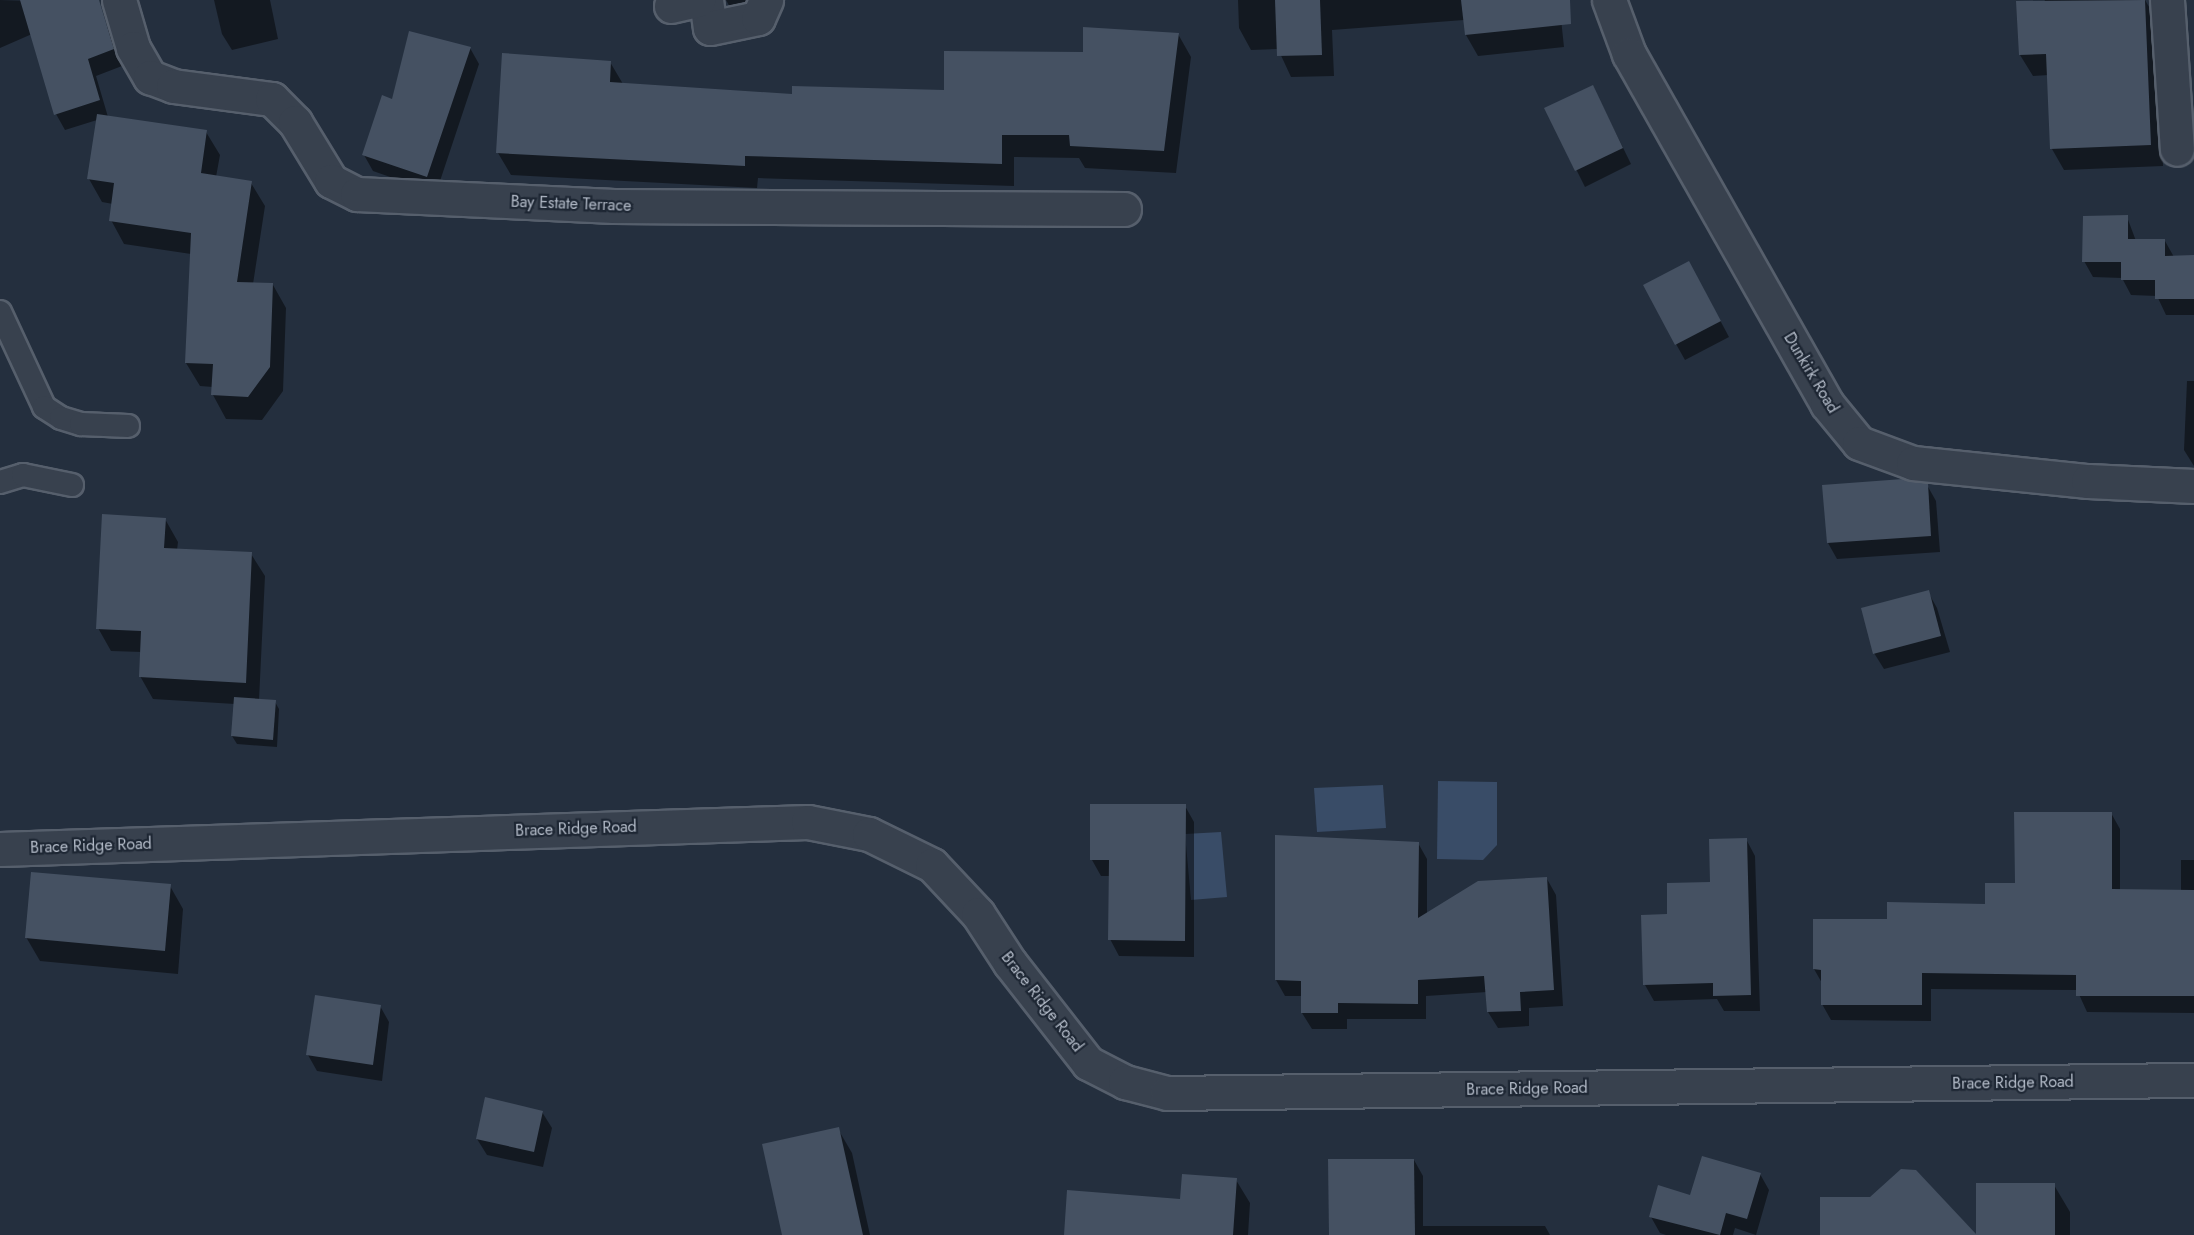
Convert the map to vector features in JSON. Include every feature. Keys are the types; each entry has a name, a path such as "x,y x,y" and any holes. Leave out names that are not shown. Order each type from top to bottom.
{"street":[{"name":"Bay Estate Terrace","path":"119,0 133,48 150,77 173,86 272,99 295,122 331,181 357,194 614,206 1124,209"},
{"path":"706,0 710,28 758,18 766,0"},
{"name":"Dunkirk Road","path":"1609,0 1629,54 1821,394 1859,443 1913,463 2088,481 2194,486"},
{"path":"2168,0 2183,56 2177,149"},
{"name":"Brace Ridge Road","path":"0,849 808,822 869,834 932,865 978,914 1010,963 1088,1063 1125,1082 1167,1093 2194,1080"}],"lane":[{"path":"0,312 44,406 61,418 81,424 128,426"},
{"path":"0,482 23,475 72,485"}],"water":[{"path":"1438,781 1497,782 1497,845 1483,860 1437,859"},
{"path":"1383,785 1386,828 1317,832 1314,788"},
{"path":"1221,832 1227,897 1191,900 1185,834"}],"building":[{"path":"20,0 99,0 114,49 88,59 100,100 54,115"},
{"path":"1275,0 1320,0 1322,55 1277,56"},
{"path":"1461,0 1570,0 1571,24 1465,35"},
{"path":"2145,0 2151,145 2050,149 2046,54 2019,55 2016,1"},
{"path":"1083,27 1179,33 1164,151 1070,146 1069,135 1002,135 1002,164 745,156 745,166 496,153 502,53 611,61 610,82 792,94 792,86 944,90 944,51 1083,52"},
{"path":"409,31 471,47 427,177 362,155 382,95 392,99"},
{"path":"1593,85 1623,148 1575,171 1544,108"},
{"path":"97,114 207,130 201,173 252,181 237,282 273,283 270,367 248,397 211,395 213,364 185,363 191,233 109,221 114,183 87,179"},
{"path":"2128,215 2128,239 2165,239 2165,256 2194,255 2194,299 2155,299 2155,280 2121,280 2121,262 2082,262 2083,216"},
{"path":"1689,261 1721,321 1675,345 1643,285"},
{"path":"1903,479 1928,483 1931,536 1827,543 1822,485"},
{"path":"102,514 166,518 164,548 252,552 246,683 139,677 141,631 96,629"},
{"path":"1929,590 1941,636 1873,654 1861,608"},
{"path":"234,697 276,700 273,740 231,736"},
{"path":"1090,804 1186,804 1185,941 1108,940 1109,860 1090,860"},
{"path":"2014,812 2112,812 2112,889 2194,890 2194,996 2076,996 2076,975 1922,973 1922,1005 1821,1005 1821,970 1813,969 1813,919 1887,919 1887,902 1985,904 1985,883 2015,883"},
{"path":"1275,835 1419,842 1418,918 1478,881 1547,877 1554,990 1520,992 1521,1011 1487,1012 1484,976 1418,980 1418,1004 1338,1003 1338,1013 1301,1013 1301,981 1275,980"},
{"path":"1747,838 1751,995 1713,996 1713,983 1643,985 1641,915 1667,914 1667,883 1710,882 1709,839"},
{"path":"31,872 171,884 165,951 25,938"},
{"path":"315,995 381,1005 373,1065 306,1055"},
{"path":"485,1097 543,1111 534,1152 476,1139"},
{"path":"839,1127 863,1235 782,1235 762,1144"},
{"path":"1702,1156 1761,1173 1747,1219 1726,1213 1720,1235 1649,1217 1658,1185 1690,1195"},
{"path":"1328,1159 1414,1159 1415,1235 1329,1235"},
{"path":"1901,1169 1916,1170 1976,1234 1976,1183 2055,1183 2055,1235 1820,1235 1820,1197 1870,1197"},
{"path":"1182,1174 1237,1178 1233,1235 1064,1235 1067,1190 1180,1199"}]}
